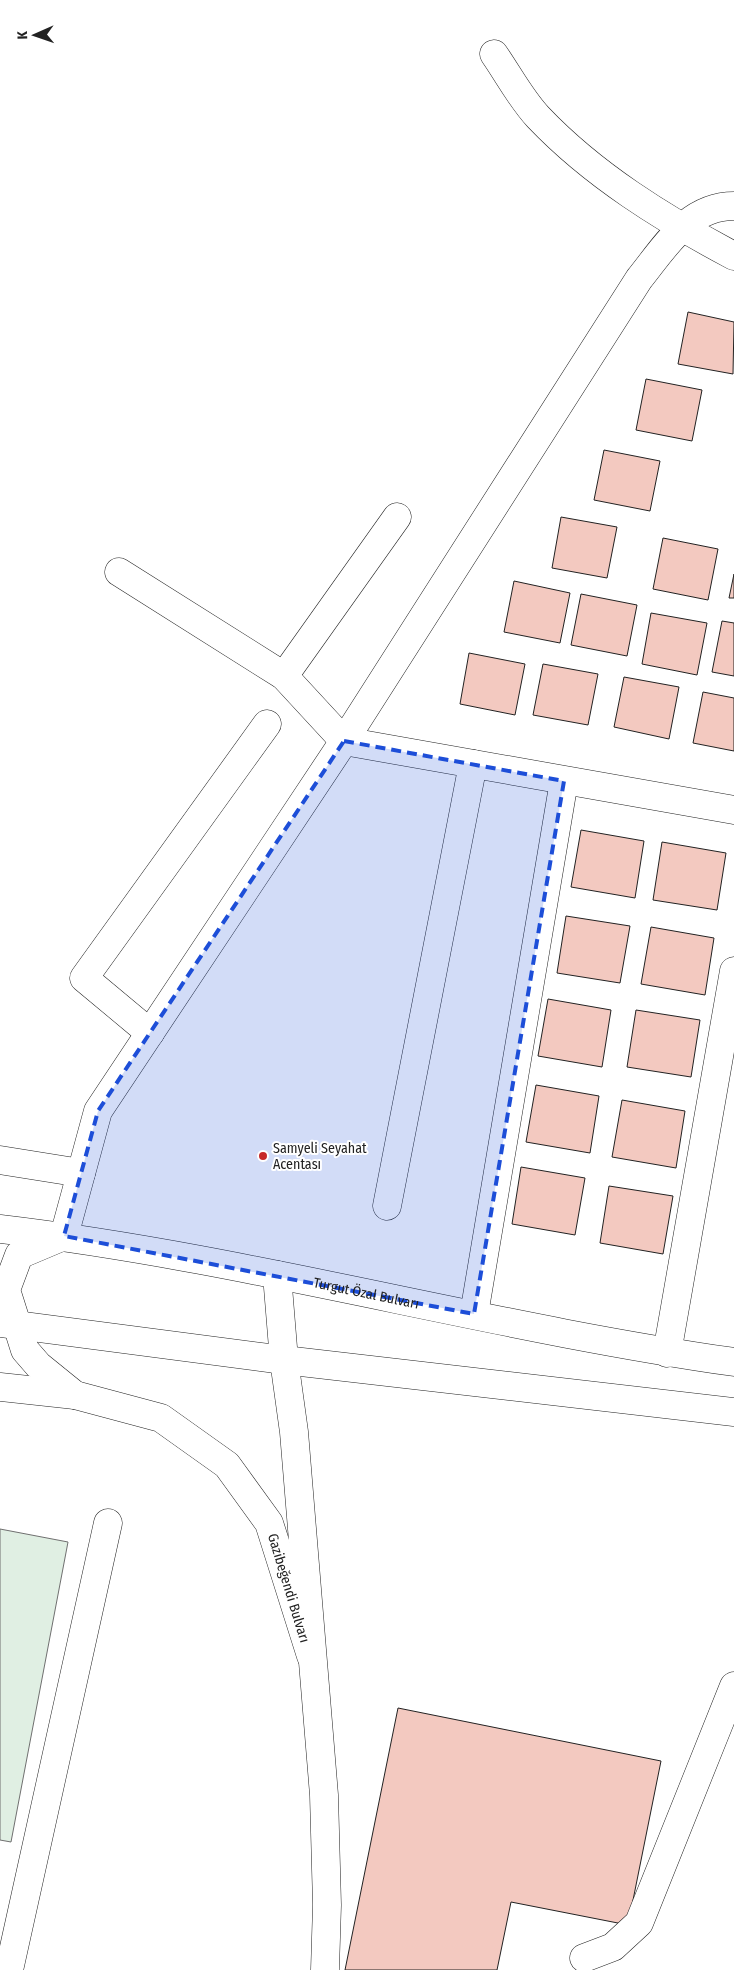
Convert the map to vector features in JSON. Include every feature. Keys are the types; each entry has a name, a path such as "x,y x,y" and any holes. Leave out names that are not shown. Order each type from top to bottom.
{"main road":[{"path":"494,54 536,116 588,164 680,228 734,256"},
{"path":"64,1236 98,1111 344,741 639,278 680,228 695,216 709,210 734,206"},
{"path":"284,676 397,517"},
{"path":"119,572 284,676 344,741 734,810"},
{"path":"150,1034 84,978 266,724"},
{"path":"387,1206 473,764"},
{"path":"474,1314 564,781"},
{"path":"667,1353 734,971"},
{"path":"0,1160 81,1173"},
{"name":"Turgut Özal Bulvarı","path":"0,1228 64,1236 277,1275 667,1353 734,1362"},
{"name":"Gazibeğendi Bulvarı","path":"64,1236 19,1255 6,1290 8,1325 38,1365 75,1394 161,1418 227,1466 269,1523 311,1656"},
{"name":"Gazibeğendi Bulvarı","path":"277,1275 284,1360 294,1432 311,1656 324,1795 327,1904 325,1970"},
{"path":"8,1325 284,1360 734,1412"},
{"path":"0,1387 75,1394"},
{"path":"9,1970 108,1522"},
{"path":"584,1958 613,1947 639,1923 734,1686"}],"highlighted area":[{"path":"344,741 564,781 474,1314 64,1236 98,1111"}],"green space":[{"path":"0,1529 68,1542 11,1842 0,1840"}],"building":[{"path":"688,312 734,322 733,374 678,364"},
{"path":"646,379 702,390 692,441 636,430"},
{"path":"604,450 660,461 650,511 594,500"},
{"path":"561,517 617,527 607,578 552,568"},
{"path":"663,538 718,549 708,600 653,589"},
{"path":"734,574 734,598 729,598"},
{"path":"514,581 570,593 560,643 504,632"},
{"path":"581,594 637,605 627,656 571,645"},
{"path":"651,613 707,623 697,675 642,664"},
{"path":"722,621 734,623 734,676 712,672"},
{"path":"469,653 525,664 515,715 460,704"},
{"path":"543,664 598,674 588,725 533,715"},
{"path":"624,677 679,687 669,739 614,727"},
{"path":"703,692 734,698 734,751 693,743"},
{"path":"581,830 644,841 635,898 571,887"},
{"path":"662,842 726,853 717,910 653,900"},
{"path":"566,916 630,926 620,983 557,973"},
{"path":"651,927 714,938 705,995 641,984"},
{"path":"548,999 611,1010 602,1067 538,1056"},
{"path":"636,1010 700,1020 691,1077 627,1067"},
{"path":"536,1085 599,1096 590,1153 526,1142"},
{"path":"622,1100 685,1111 676,1168 612,1157"},
{"path":"521,1167 585,1178 575,1235 512,1224"},
{"path":"609,1186 673,1196 663,1254 600,1243"},
{"path":"398,1708 661,1761 628,1925 511,1902 497,1970 345,1970"}],"place":[{"name":"Samyeli Seyahat Acentası","path":"263,1156"}]}
